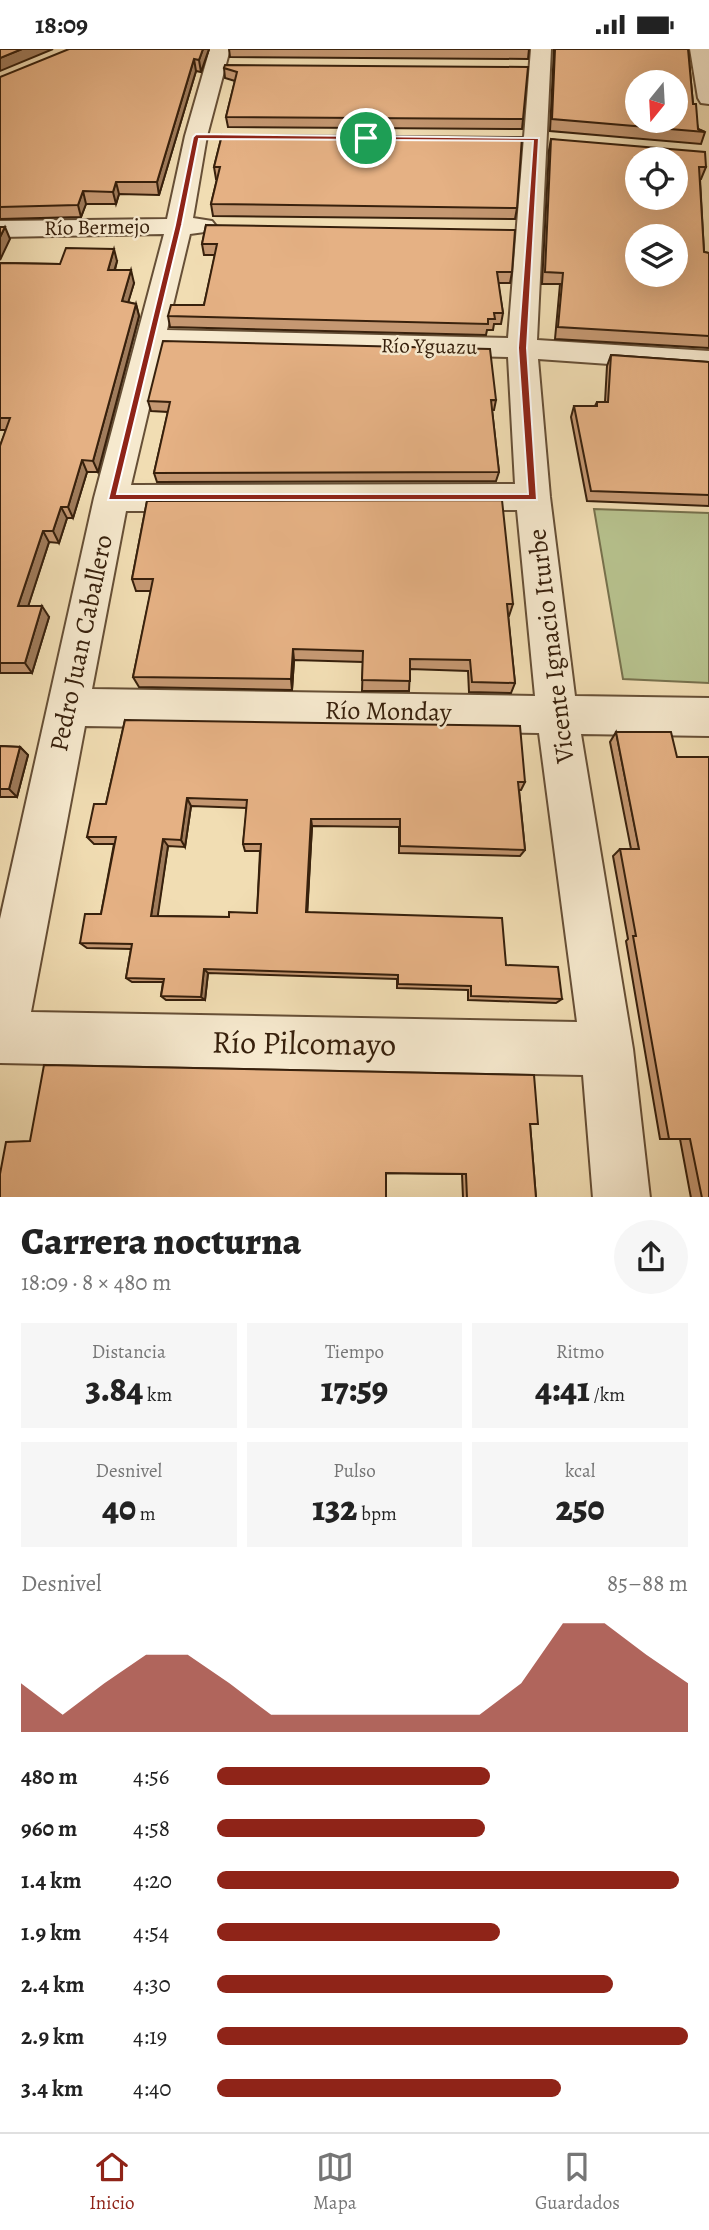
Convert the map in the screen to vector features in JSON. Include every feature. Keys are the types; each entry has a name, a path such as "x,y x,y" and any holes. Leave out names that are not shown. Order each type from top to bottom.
{"street":[{"path":"700,49 709,98"},
{"name":"Pedro Juan Caballero","path":"0,1036 111,498 178,225 210,137 222,61"},
{"name":"Vicente Ignacio Iturbe","path":"535,61 536,140 517,230 533,497 557,714 607,1049 622,1197"},
{"name":"Río Bermejo","path":"0,229 233,226"},
{"name":"Río Yguazu","path":"149,339 522,348 709,361"},
{"path":"111,498 533,497"},
{"name":"Río Monday","path":"67,707 709,717"},
{"name":"Río Pilcomayo","path":"0,1036 607,1049"}],"green space":[{"path":"594,509 709,513 709,683 623,679"}],"building":[{"path":"0,49 22,49 0,58"},
{"path":"69,49 203,49 199,60 194,59 157,182 116,182 113,192 83,191 78,205 0,207 0,77"},
{"path":"555,49 688,49 698,129 705,132 688,131 688,70 625,70 625,125 552,119"},
{"path":"225,65 528,67 523,119 226,117 237,72 224,68"},
{"path":"222,135 522,137 517,208 211,204 220,167 214,167"},
{"path":"551,139 646,147 625,147 625,210 688,210 688,151 705,152 706,167 699,167 704,252 709,253 709,336 558,327 563,273 545,272"},
{"path":"206,225 515,230 512,272 497,272 503,313 494,313 495,319 488,319 488,324 168,316 171,305 204,305 217,244 202,244"},
{"path":"66,248 114,249 108,270 131,270 122,301 136,304 93,461 82,460 68,507 61,507 53,531 43,531 18,606 42,606 25,663 0,663 0,446 10,418 0,418 0,263 60,264"},
{"path":"163,341 490,349 496,400 491,400 499,472 154,473 170,402 148,401"},
{"path":"611,355 709,362 709,495 591,491 574,406 597,406 597,402 608,402"},
{"path":"502,500 513,604 507,604 515,683 472,682 470,660 410,659 410,681 362,680 363,651 293,649 291,679 133,677 153,579 132,579 147,501"},
{"path":"125,720 520,726 525,782 518,782 525,850 400,846 400,819 311,819 306,912 502,918 506,965 558,967 562,999 471,996 471,986 398,984 398,975 204,969 201,997 161,996 164,979 126,978 132,944 80,943 85,914 101,914 116,837 87,837 94,804 106,804","holes":["187,798 247,800 243,844 261,844 257,913 229,912 229,917 151,916 163,839 181,840"]},
{"path":"616,732 671,732 677,757 709,757 709,1197 702,1197 690,1139 669,1139 620,849 639,849"},
{"path":"0,746 20,747 9,789 0,789"},
{"path":"44,1065 534,1075 538,1124 530,1124 536,1197 467,1197 466,1174 386,1173 386,1197 0,1197 0,1174 6,1142 30,1141"}],"route":[{"path":"196,137 366,138 537,139 522,348 533,497 111,498 178,225 196,137"}]}
